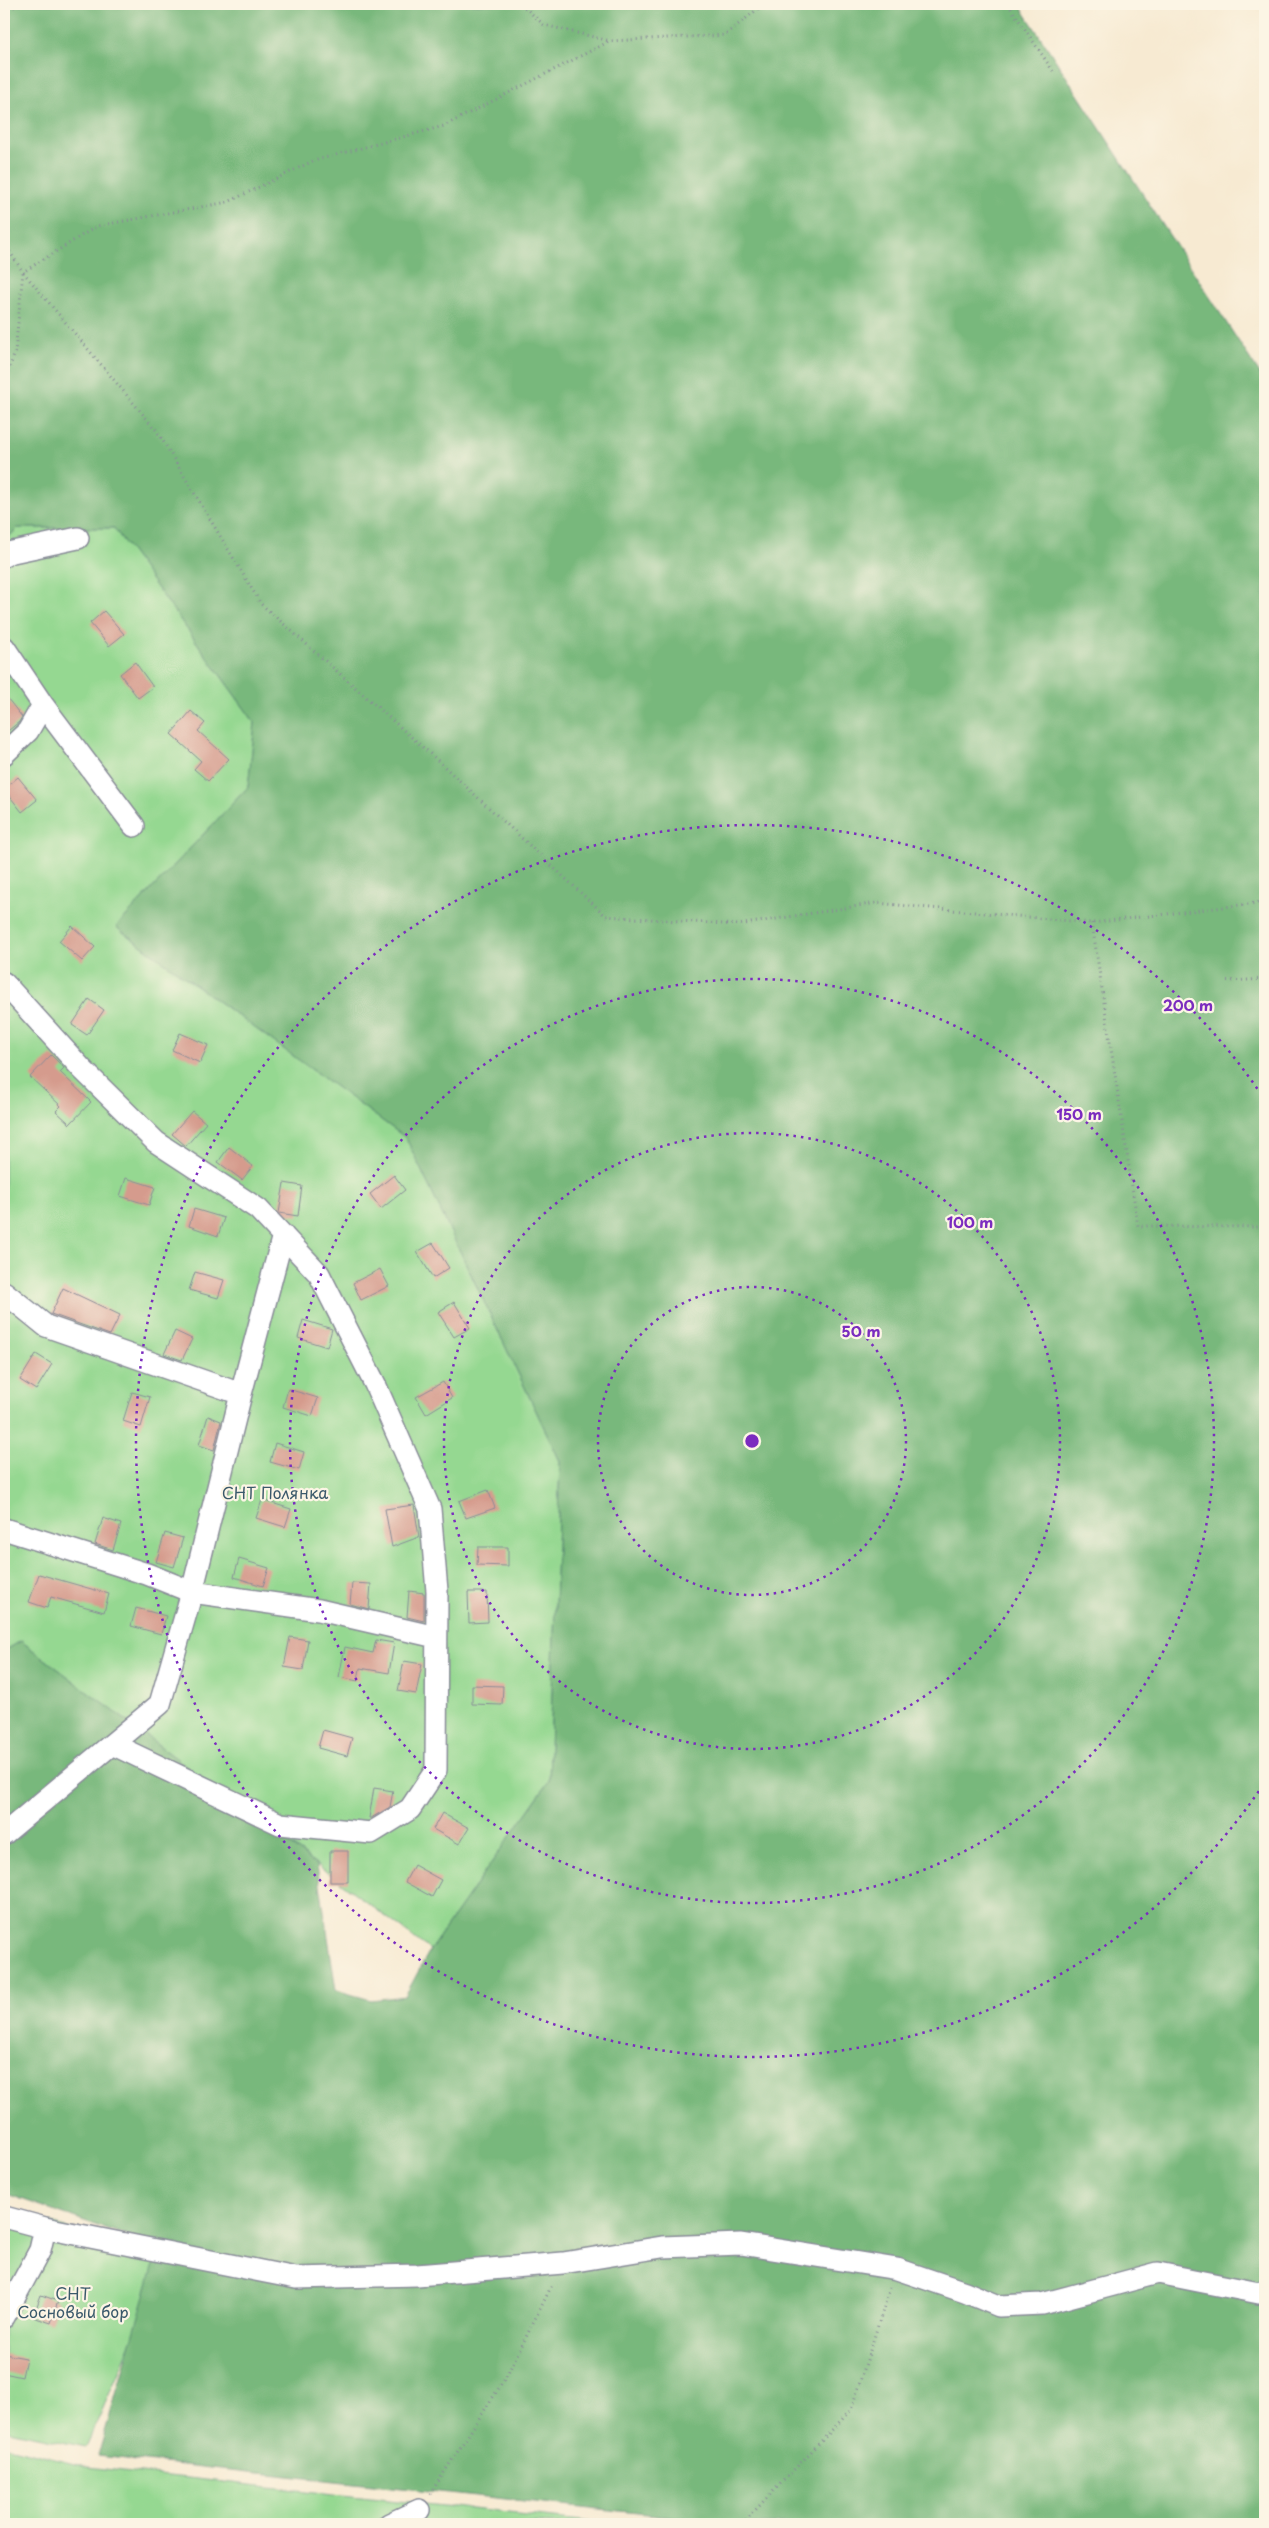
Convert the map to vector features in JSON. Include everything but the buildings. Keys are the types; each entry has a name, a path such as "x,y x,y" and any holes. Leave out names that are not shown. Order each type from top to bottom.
{"street":[{"path":"4,556 8,552 78,538"},
{"path":"4,647 43,705 134,826"},
{"path":"4,754 28,731 43,705"},
{"path":"4,982 82,1069 156,1142 258,1209 319,1274 375,1384 430,1509 437,1592 436,1770 410,1809 371,1833 280,1824 112,1744"},
{"path":"4,1834 160,1704 192,1592 283,1235"},
{"path":"4,1292 46,1326 241,1394"},
{"path":"4,1529 147,1574 192,1592 319,1610 436,1637"},
{"path":"4,2217 45,2228 296,2278 417,2275 563,2263 662,2246 741,2244 897,2269 965,2292 999,2306 1042,2304 1158,2273 1259,2293 1265,2290"},
{"path":"4,2317 40,2250 45,2228"},
{"path":"389,2524 419,2510"}],"path":[{"path":"4,10 23,4"},
{"path":"521,4 544,25 610,41 725,35 764,4"},
{"path":"1008,4 1053,71"},
{"path":"23,272 97,226 228,202 313,161 444,126 610,41"},
{"path":"4,243 23,272 157,431 261,604 435,758 606,916 738,926 877,903 1092,923 1265,902"},
{"path":"4,381 14,353 23,272"},
{"path":"1092,923 1138,1226 1265,1226"},
{"path":"1227,981 1265,979"},
{"path":"419,2510 506,2378 563,2263"},
{"path":"742,2524 851,2410 897,2269"}],"green space":[{"path":"4,4 1019,4 1265,382 1265,2524 742,2524 98,2456 159,2247 4,2193 4,1651 21,1641 317,1865 336,1990 371,2000 405,1996 430,1950 549,1781 560,1461 406,1138 116,927 248,787 255,723 114,528 18,528 4,541"},
{"name":"СНТ Полянка","path":"18,528 114,528 255,723 248,787 116,927 406,1138 560,1461 549,1781 430,1950 21,1641 4,1651 4,542"},
{"name":"СНТ Сосновый бор","path":"4,2209 168,2260 86,2447 4,2430"},
{"path":"4,2446 86,2467 609,2524 4,2524"}]}
